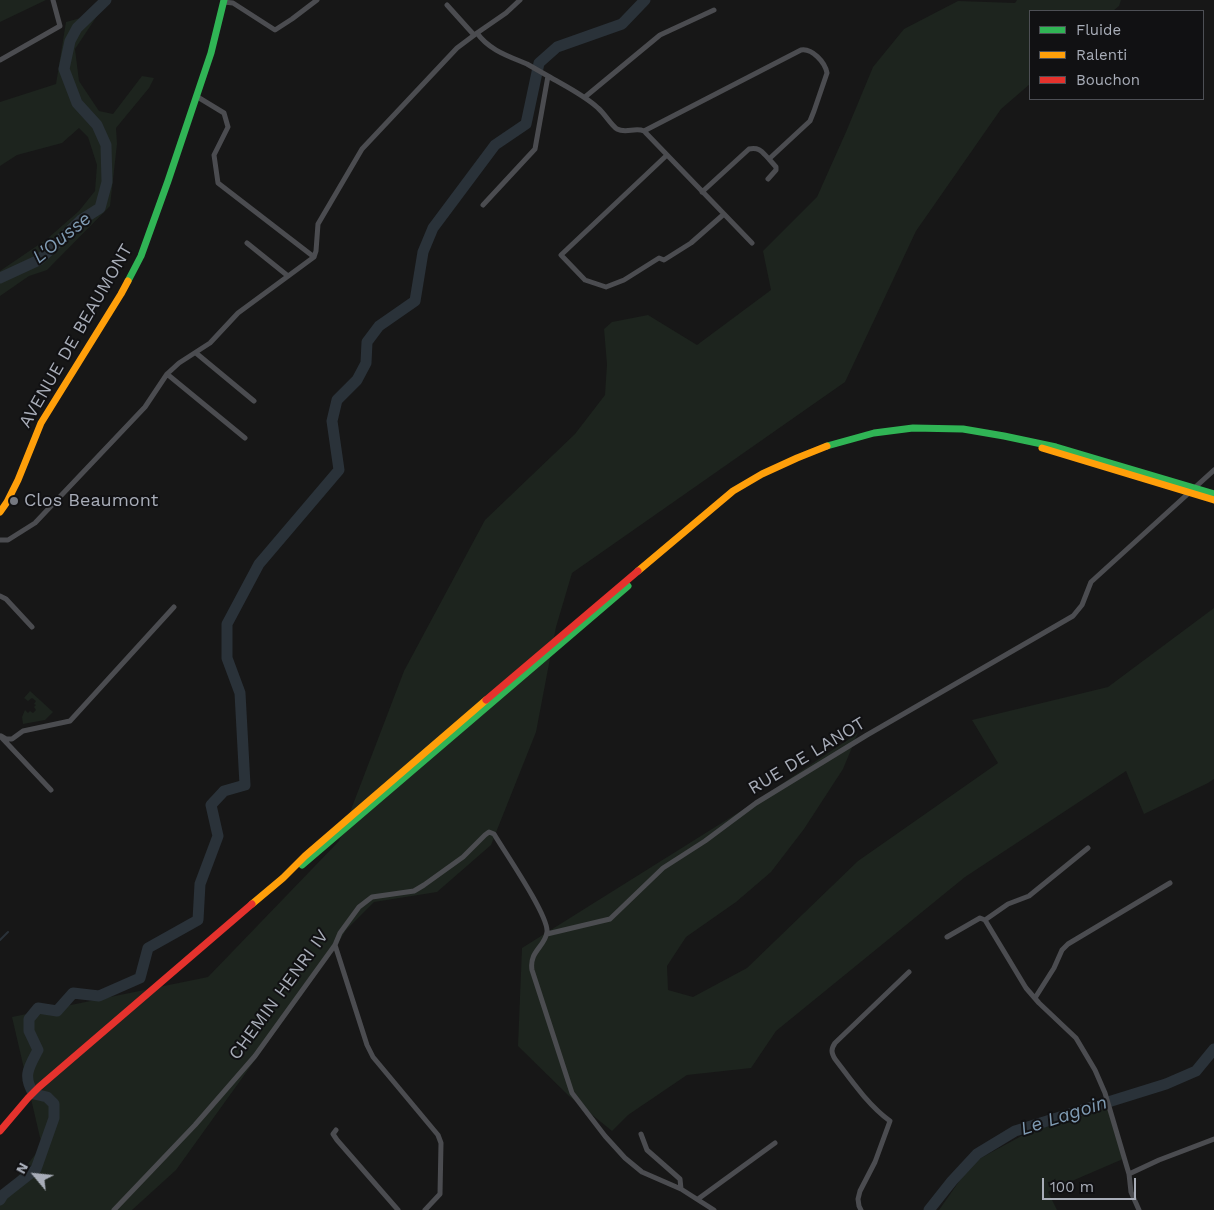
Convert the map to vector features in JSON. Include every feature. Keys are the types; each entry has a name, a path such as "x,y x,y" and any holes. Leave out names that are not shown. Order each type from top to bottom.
{"main road":[{"name":"AVENUE DE BEAUMONT","path":"0,512 14,488 41,423 122,294 141,256 211,53 224,1"},
{"path":"0,1131 40,1087 283,878 310,859 762,474 833,444 874,432 913,428 963,429 1056,447 1214,494"},
{"path":"1004,436 1214,500"}],"street":[{"path":"0,60 60,26 53,0"},
{"path":"224,1 233,4 275,30 317,0"},
{"path":"0,540 8,540 35,523 145,407 167,374 179,363 210,343 238,312 314,258 318,224 362,149 458,48 506,13 520,0"},
{"path":"447,5 489,46 585,97 615,127 624,132 644,131 806,49 812,52 826,67 825,81 810,121 769,159"},
{"path":"585,97 660,35 714,10"},
{"path":"483,205 535,149 547,76"},
{"path":"196,96 224,114 228,127 214,155 218,183 314,258"},
{"path":"644,131 752,243"},
{"path":"702,192 749,149 755,148 760,150 776,167 776,170 768,178"},
{"path":"667,155 561,254 585,280 606,288 624,280 659,258 664,260 691,243 724,214"},
{"path":"247,243 288,276"},
{"path":"196,353 254,401"},
{"path":"167,374 245,438"},
{"name":"RUE DE LANOT","path":"547,934 610,919 663,868 705,841 756,803 876,730 1074,616 1084,600 1091,582 1212,471"},
{"path":"0,596 6,599 32,626"},
{"path":"0,736 12,739 23,731 70,721 174,607"},
{"path":"0,736 51,790"},
{"name":"CHEMIN HENRI IV","path":"114,1210 195,1125 255,1056 335,945 340,933 359,907 372,897 414,891 463,858 488,832 494,834 528,889 542,914 547,927 547,934"},
{"path":"985,920 1008,904 1029,896 1088,848"},
{"path":"1035,998 1054,968 1062,950 1068,944 1170,883"},
{"path":"947,937 980,918 985,920 1026,988 1076,1038 1095,1070 1105,1093 1129,1174 1132,1192 1139,1210"},
{"path":"547,934 533,956 532,970 572,1093 625,1158 642,1172 680,1189 714,1210"},
{"path":"335,945 367,1045 373,1057 438,1134 441,1144 440,1194 425,1210"},
{"path":"861,1210 858,1199 860,1191 875,1162 890,1121 861,1093 835,1059 832,1049 835,1043 909,972"},
{"path":"336,1130 333,1134 337,1140 398,1210"},
{"path":"641,1134 647,1150 680,1179 680,1189"},
{"path":"1129,1174 1159,1160 1214,1139"},
{"path":"698,1200 775,1143"}],"shaded area":[{"path":"0,0 46,0 0,22"},
{"path":"1017,0 1121,0 1119,6 1114,10 1029,10 1029,85 1001,109 916,231 845,382 572,573 556,627 536,732 491,845 437,892 374,902 346,930 332,953 176,1170 132,1210 0,1210 0,1199 42,1146 12,1017 208,977 339,841 404,671 485,520 575,434 605,395 607,364 604,329 612,322 648,315 697,345 771,290 763,251 817,197 873,67 904,29 958,1 1015,3"},
{"path":"99,13 75,49 79,81 99,111 113,114 142,76 154,78 149,88 116,128 117,144 110,206 47,270 29,276 0,296 0,271 47,239 79,211 95,191 97,165 88,137 79,128 62,143 17,155 0,166 0,102 56,84 66,22"},
{"path":"1214,608 1214,779 1208,783 1144,814 1126,771 965,877 776,1031 751,1068 687,1075 628,1115 612,1131 569,1096 518,1046 522,948 744,809 858,733 843,769 804,829 771,872 736,902 686,937 667,966 668,990 693,997 747,968 858,861 998,763 972,720 1108,687"},
{"path":"30,691 53,712 45,720 23,724 22,717 25,710 28,713 30,711 33,713 36,710 34,707 36,705 34,704 36,701 32,698 28,701 24,698"},
{"path":"1107,1106 1123,1159 1048,1192 1057,1210 939,1210 965,1173 979,1159 1027,1133"}],"waterway":[{"name":"L'Ousse","path":"0,278 39,260 81,220 100,208 107,182 106,145 97,125 77,103 64,69 70,41 77,28 106,0"},
{"path":"0,1200 3,1195 36,1169 54,1118 54,1104 47,1097 34,1094 28,1082 28,1072 38,1050 29,1031 29,1019 38,1008 57,1011 73,993 99,996 140,978 148,948 198,920 200,884 218,836 211,805 224,791 245,785 240,693 227,658 227,624 259,564 339,470 332,421 337,400 357,380 366,363 367,342 379,326 415,301 423,252 433,228 495,145 526,124 539,63 557,47 622,24 645,0"},
{"path":"0,940 8,932"},
{"name":"Le Lagoin","path":"929,1210 977,1154 1015,1131 1166,1084 1196,1071 1214,1049"}],"traffic: fast":[{"path":"128,281 141,256 168,181 211,53 224,0"},
{"path":"827,446 874,433 913,428 963,429 1056,447 1214,494"},
{"path":"302,865 628,586"}],"traffic: slow":[{"path":"0,512 18,480 41,423 128,281"},
{"path":"638,571 733,491 762,474 827,446"},
{"path":"1042,448 1214,500"},
{"path":"252,904 486,700"}],"traffic: jam":[{"path":"486,700 638,571"},
{"path":"0,1131 39,1087 252,904"}],"place":[{"name":"Clos Beaumont","path":"14,501"}]}
